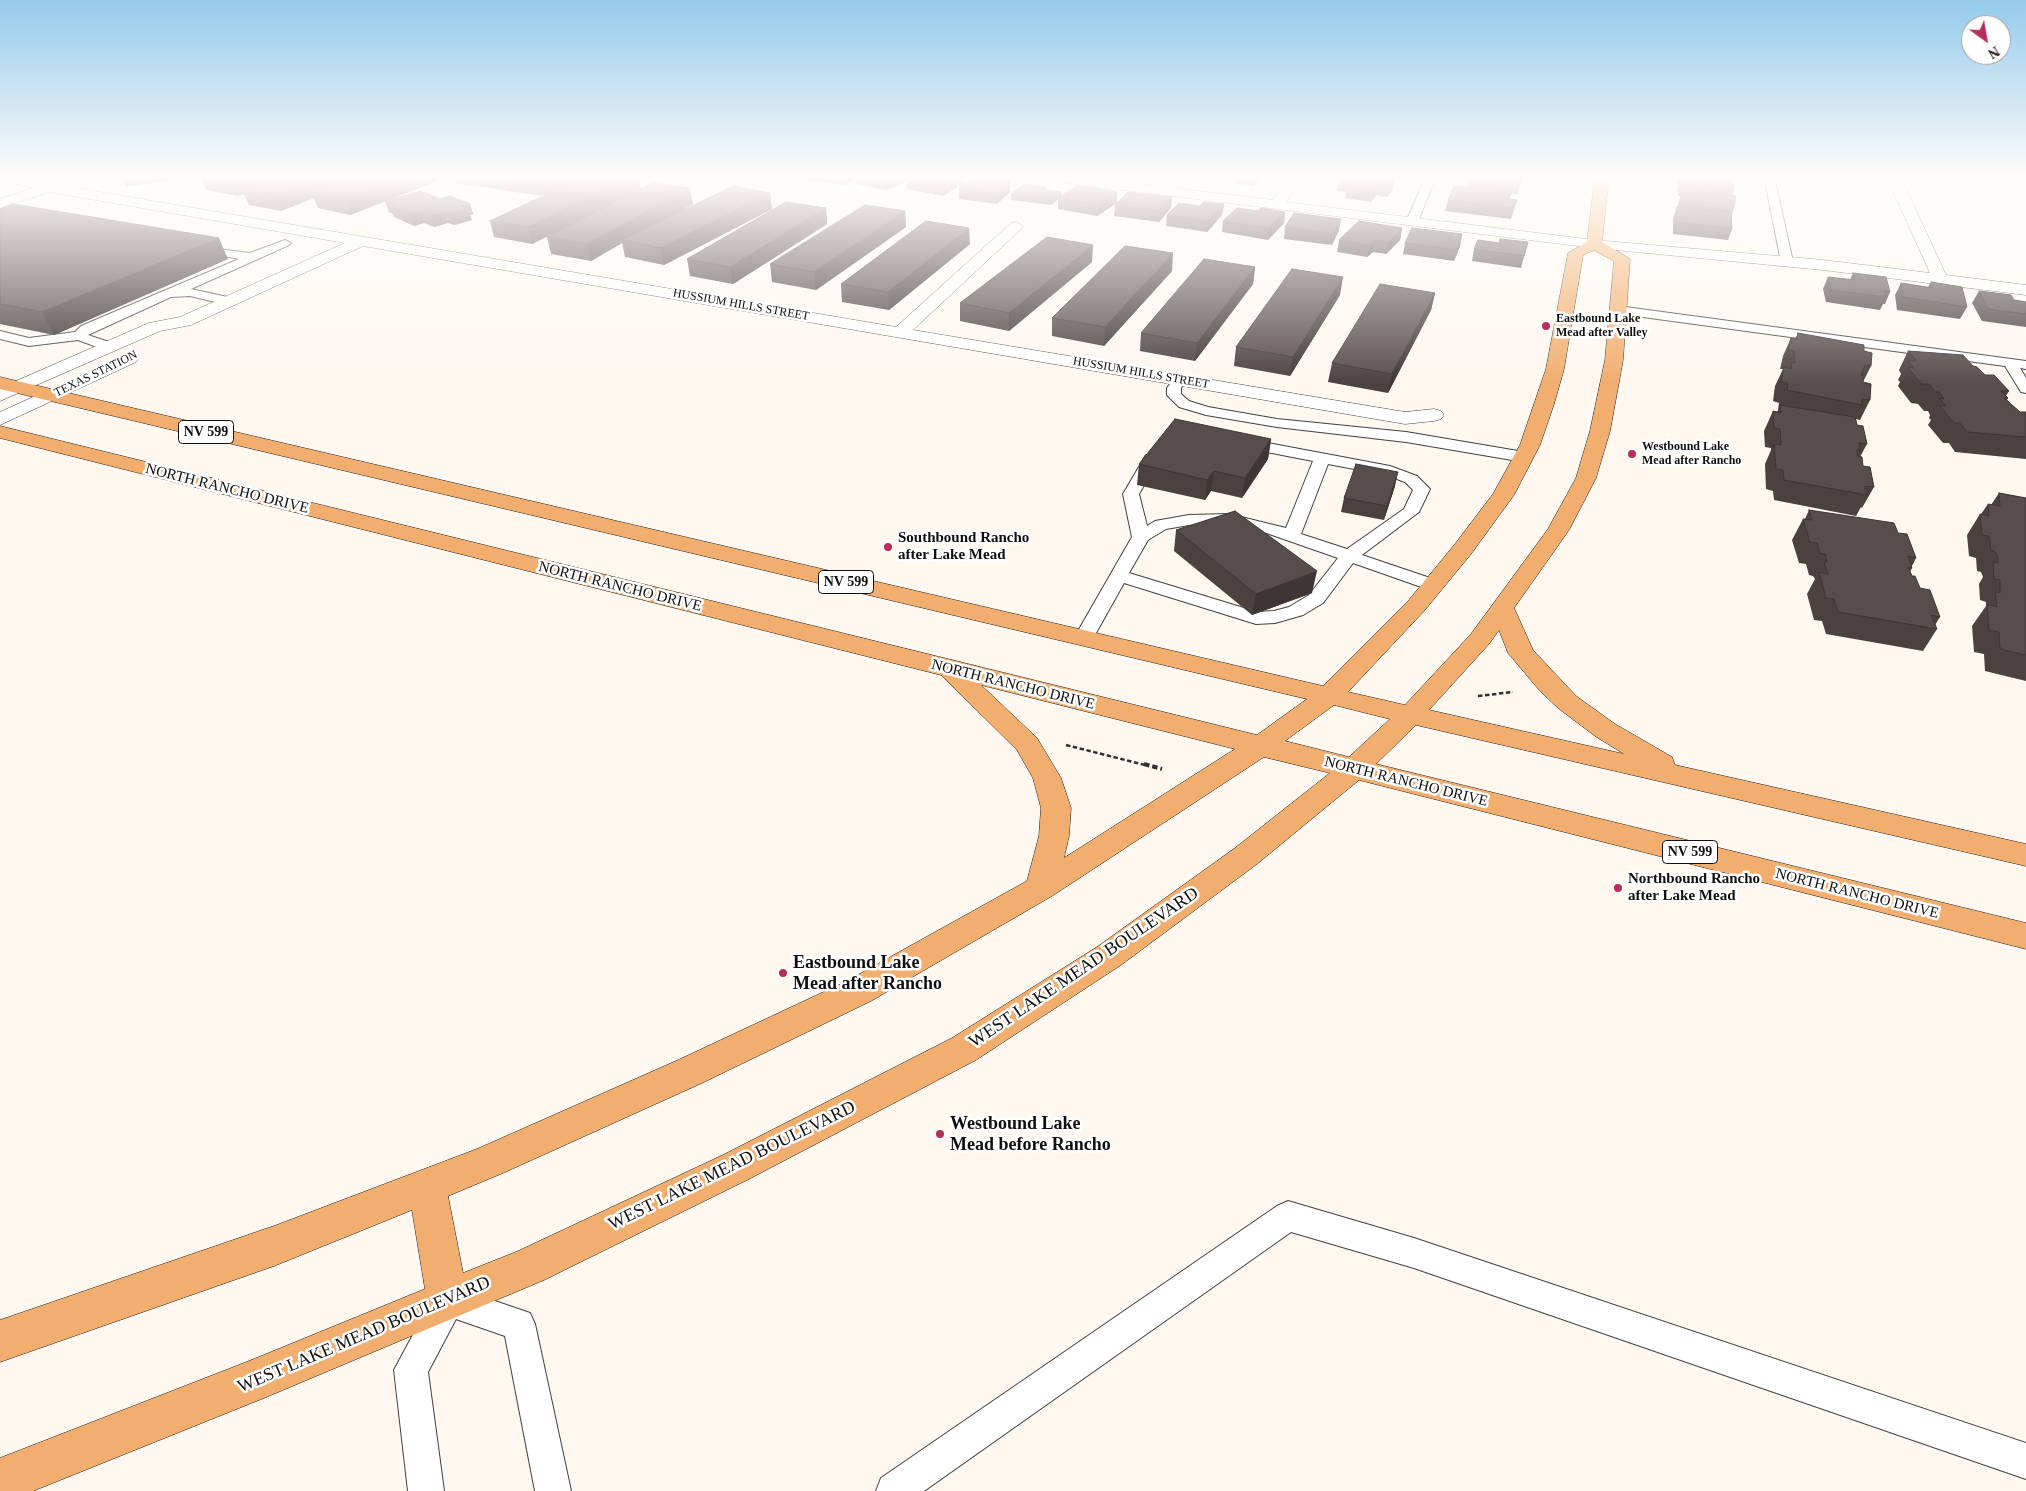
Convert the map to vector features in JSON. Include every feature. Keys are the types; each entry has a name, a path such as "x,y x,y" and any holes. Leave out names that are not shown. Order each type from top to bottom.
{"main road":[{"path":"0,1341 274,1246 490,1161 680,1076 859,992 1041,888 1259,747 1329,696 1433,585 1503,495 1524,457 1536,429 1555,370 1576,252 1590,246"},
{"name":"WEST LAKE MEAD BOULEVARD","path":"0,1482 249,1383 530,1266 736,1167 964,1049 1109,956 1246,856 1353,770 1411,714 1480,639 1558,530 1586,478 1600,431 1614,360 1622,259 1597,246"},
{"name":"NV 599","path":"9,385 49,396 1329,696 2026,855"},
{"name":"NORTH RANCHO DRIVE","path":"0,432 1259,747 2026,936"},
{"path":"1503,609 1521,653 1549,686 1567,702 1646,756 1692,780"},
{"path":"948,669 1027,744 1047,778 1056,808 1054,836 1041,888"},
{"path":"1983,925 2026,922"},
{"path":"427,1186 448,1300"}],"street":[{"name":"TEXAS STATION","path":"0,395 9,385 110,347 155,327 185,321 352,246"},
{"name":"HUSSIUM HILLS STREET","path":"389,246 1405,418 1434,415"},
{"path":"900,332 995,246"},
{"path":"1611,246 1787,262 2026,290"},
{"path":"1925,246 1940,279"},
{"name":"TEXAS STATION","path":"0,419 179,334 185,321"}],"lane":[{"path":"186,246 251,257 255,255"},
{"path":"78,336 86,329 279,246"},
{"path":"1784,246 1787,262"},
{"path":"169,293 190,292 228,301"},
{"path":"1618,310 1779,330 2026,365"},
{"path":"0,335 28,342 78,336 110,347"},
{"path":"2010,363 2026,389"},
{"path":"1180,380 1174,388 1174,395 1184,404 1206,411 1277,423 1406,437 1524,457"},
{"path":"1141,538 1131,494 1160,440"},
{"path":"1119,576 1256,618 1275,617 1296,611 1316,599 1349,556 1411,512 1422,489 1411,479 1390,471 1228,440"},
{"path":"1291,536 1322,459"},
{"path":"1084,638 1141,538 1161,526 1189,520 1230,519 1259,525 1433,585"},
{"path":"894,1491 1288,1216 1414,1254 2026,1461"},
{"path":"426,1491 411,1370 448,1300 519,1324 554,1491"}],"path":[{"path":"1478,696 1522,690"},
{"path":"1059,744 1163,769"}],"building":[{"path":"0,246 201,246 42,312 0,304"},
{"path":"649,246 666,246 661,248"},
{"path":"710,246 765,246 730,267 687,259"},
{"path":"800,246 853,246 814,272 770,264"},
{"path":"893,246 947,246 888,292 841,284"},
{"path":"1036,246 1092,246 1009,313 960,303"},
{"path":"1125,246 1173,253 1105,327 1052,318"},
{"path":"1424,246 1458,246 1457,250"},
{"path":"1476,246 1527,246 1524,256 1474,249"},
{"path":"1204,259 1255,267 1197,343 1141,333"},
{"path":"1292,269 1343,277 1293,357 1236,347"},
{"path":"1853,273 1886,277 1890,292 1884,291 1886,297 1831,290 1828,277 1855,280"},
{"path":"1931,282 1962,287 1967,307 1903,297 1901,283 1932,288"},
{"path":"1380,284 1435,293 1392,374 1332,363"},
{"path":"1979,291 2011,295 2014,300 2026,302 2026,314 1988,309"},
{"path":"1798,333 1864,345 1864,351 1872,353 1871,366 1865,365 1861,375 1863,376 1863,382 1871,384 1870,400 1862,399 1862,405 1787,390 1788,383 1781,382 1784,367 1791,369 1792,362 1795,363 1794,351 1788,350 1791,338 1797,339"},
{"path":"1908,351 1963,355 1985,375 1994,375 2009,391 2001,391 2008,398 2004,398 2020,412 2026,412 2026,437 1967,432 1960,423 1954,423 1939,405 1946,406 1939,398 1944,399 1939,392 1935,392 1929,384 1921,384 1908,367 1914,368 1908,361 1917,361"},
{"path":"1780,405 1855,417 1857,425 1863,426 1867,444 1859,443 1860,451 1857,450 1858,456 1862,457 1863,466 1870,467 1874,487 1865,486 1867,495 1784,480 1783,470 1776,469 1774,444 1781,445 1780,429 1774,428 1773,411 1781,413"},
{"path":"1175,419 1271,439 1245,478 1214,471 1207,480 1139,464"},
{"path":"1356,464 1398,472 1387,506 1344,498"},
{"path":"1999,493 2026,498 2026,655 2000,649 1999,632 1989,630 1987,604 1997,607 1995,592 2000,593 2000,580 1994,579 1993,562 1998,563 1997,555 1991,550 1989,536 1982,535 1980,514 1989,516 1988,504 2000,506"},
{"path":"1809,510 1894,523 1898,533 1907,534 1916,558 1908,556 1912,568 1908,567 1912,576 1915,576 1920,588 1930,590 1940,617 1931,615 1937,629 1838,612 1834,599 1826,598 1819,572 1828,574 1824,562 1827,562 1825,554 1820,553 1817,543 1810,542 1803,519 1812,520"},
{"path":"1235,511 1317,571 1256,594 1176,530"}],"place":[{"name":"Eastbound Lake Mead after Valley","path":"1546,326"},
{"name":"Westbound Lake Mead after Rancho","path":"1632,454"},
{"name":"Southbound Rancho after Lake Mead","path":"888,547"},
{"name":"Northbound Rancho after Lake Mead","path":"1618,888"},
{"name":"Eastbound Lake Mead after Rancho","path":"783,973"},
{"name":"Westbound Lake Mead before Rancho","path":"940,1134"}]}
